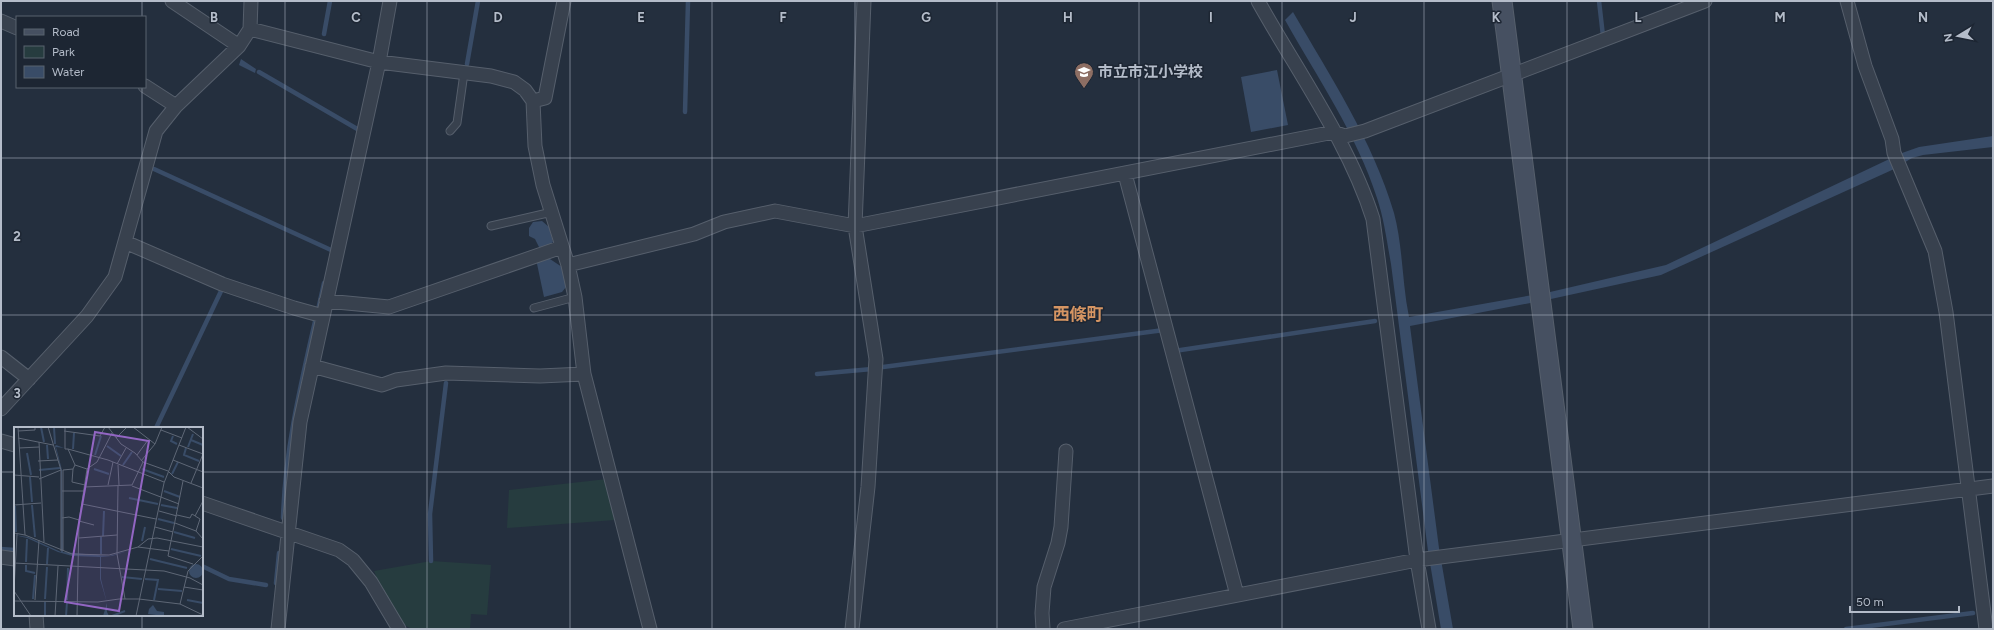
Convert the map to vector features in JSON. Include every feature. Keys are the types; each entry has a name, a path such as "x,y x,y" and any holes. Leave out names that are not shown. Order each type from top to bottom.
{"street":[{"path":"172,1 239,46"},
{"path":"1,410 88,316 115,277 156,131 176,106 239,46 250,29 251,1"},
{"path":"278,629 300,422 379,62 390,1"},
{"path":"533,101 545,98 564,1"},
{"path":"852,629 868,487 876,359 855,226 864,1"},
{"path":"1258,1 1340,134 1367,200 1373,219 1422,559 1429,629"},
{"path":"1502,1 1583,629"},
{"path":"568,265 694,234 724,222 775,211 855,226 1125,174 1340,134 1365,131 1705,1"},
{"path":"1847,1 1865,66 1892,138 1894,153 1935,251 1946,312 1986,629"},
{"path":"1,21 16,28"},
{"path":"250,29 379,62 491,76 514,82 525,90 533,101 536,146 543,185 568,265 574,297 584,374 650,629"},
{"path":"146,87 176,106"},
{"path":"1125,174 1237,595"},
{"path":"125,242 222,284 323,316"},
{"path":"326,301 389,307 562,247"},
{"path":"1,357 29,378"},
{"path":"312,366 382,385 396,380 446,374 540,376 584,374"},
{"path":"1,441 14,445"},
{"path":"1043,629 1042,613 1044,587 1058,543 1061,527 1066,451"},
{"path":"1064,629 1422,559 1993,486"},
{"path":"203,503 289,531 339,550 353,560 371,582 399,629"},
{"path":"1,557 14,559"},
{"path":"36,616 36,629"}],"lane":[{"path":"450,130 457,123 464,73"},
{"path":"491,226 552,212"},
{"path":"534,308 574,297"}],"green space":[{"path":"607,479 615,520 507,528 509,490"},
{"path":"431,561 491,565 487,615 471,614 470,629 413,629 405,625 393,613 374,571"}],"water":[{"path":"1293,12 1350,110 1375,160 1385,186 1397,226 1409,317 1550,292 1666,265 1902,153 1919,147 1993,136 1993,147 1923,155 1912,158 1892,170 1661,275 1551,299 1410,326 1439,548 1453,629 1441,629 1428,551 1391,264 1382,214 1369,175 1348,129 1285,20"},
{"path":"241,59 256,69 255,73 239,65"},
{"path":"1277,70 1288,125 1251,132 1241,77"},
{"path":"542,221 549,227 553,242 549,246 540,249 535,239 529,236 529,228 533,222"},
{"path":"547,257 562,267 566,287 562,292 544,297 536,259"}],"waterway":[{"path":"324,34 330,1"},
{"path":"467,64 478,1"},
{"path":"685,112 688,1"},
{"path":"1599,1 1603,36"},
{"path":"259,72 359,130"},
{"path":"154,169 331,250"},
{"path":"318,310 324,283"},
{"path":"156,427 222,289"},
{"path":"283,518 284,492 290,441 299,391 316,317"},
{"path":"1174,351 1375,321"},
{"path":"883,367 1164,330"},
{"path":"817,374 872,369"},
{"path":"431,561 430,514 446,383"},
{"path":"1,549 14,550"},
{"path":"276,583 279,553"},
{"path":"203,566 229,579 266,585"},
{"path":"1846,629 1973,613"}],"place":[{"name":"市立市江小学校","path":"1084,89"}],"district":[{"name":"西條町","path":"1078,314"}]}
